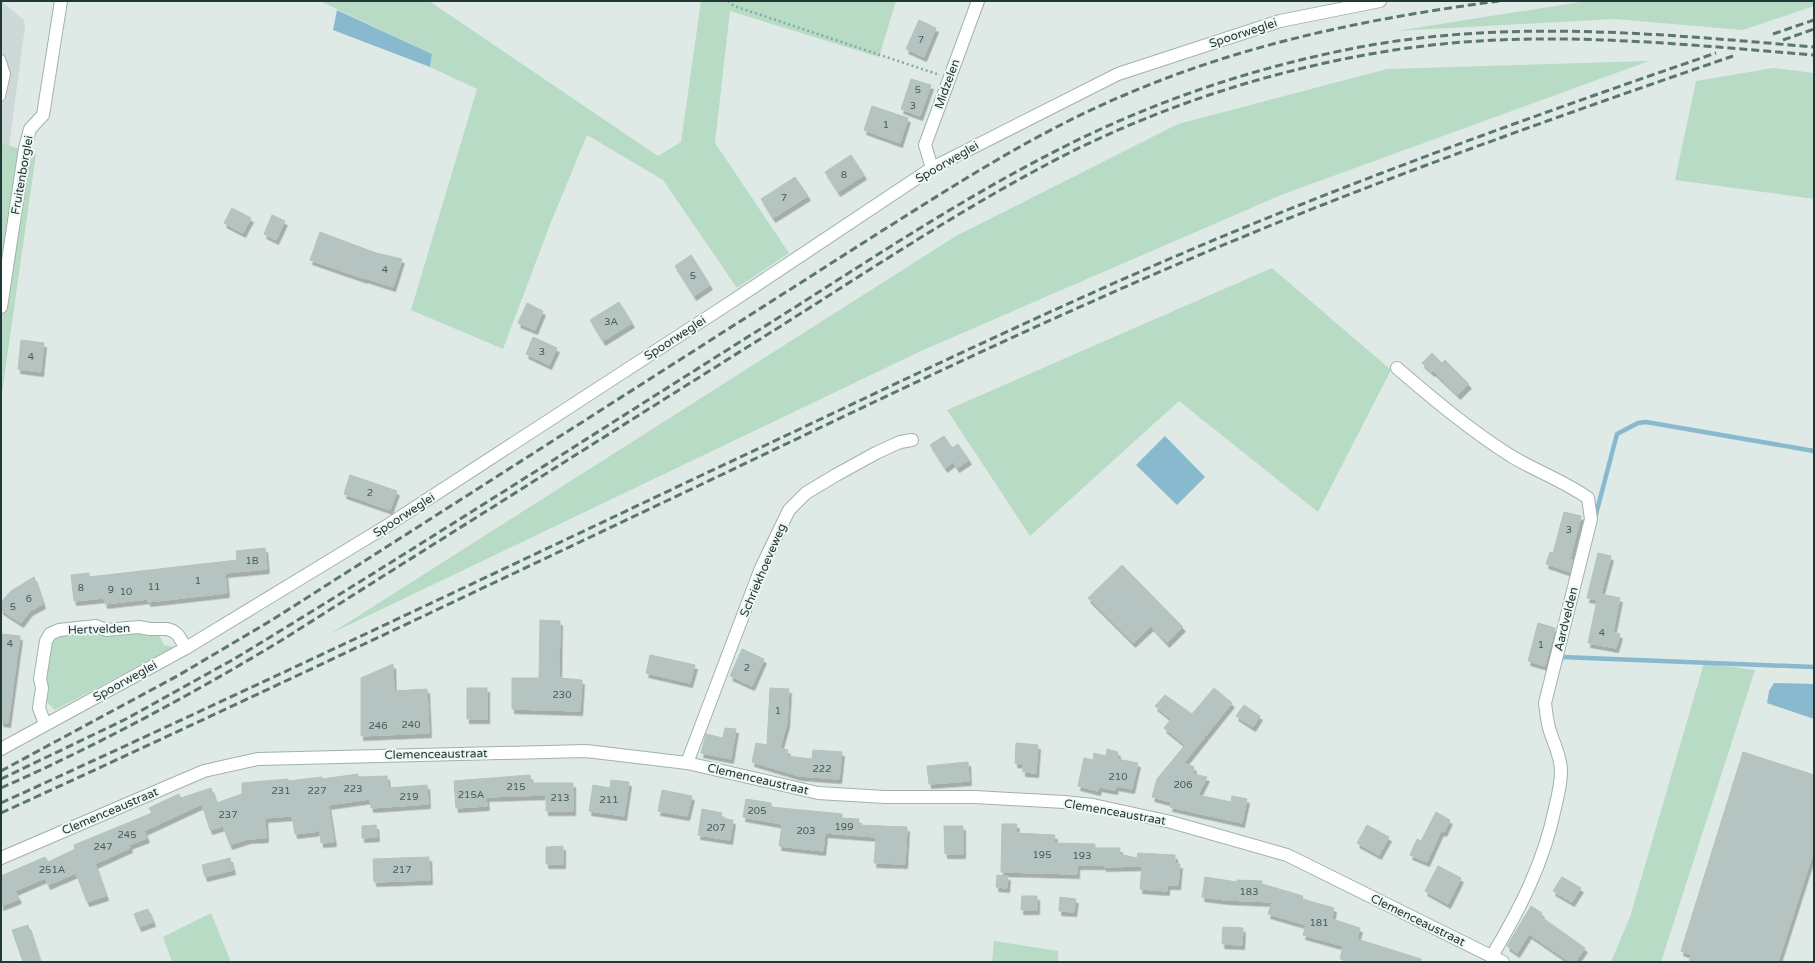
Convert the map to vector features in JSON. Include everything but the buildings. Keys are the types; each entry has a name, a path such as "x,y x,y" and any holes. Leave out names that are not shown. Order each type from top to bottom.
{"street":[{"name":"Fruitenborglei","path":"1,307 25,148 30,129 43,115 61,1"},
{"name":"Midzelen","path":"932,168 924,144 978,1"},
{"name":"Spoorweglei","path":"1,749 186,648 385,527 734,300 932,168 1118,74 1280,21 1380,1"},
{"name":"Aardvelden","path":"1397,368 1453,416 1512,456 1573,487 1588,498 1590,519 1544,703 1549,728 1559,756 1561,771 1558,795 1551,829 1539,867 1497,959"},
{"name":"Schriekhoeveweg","path":"687,764 761,568 789,510 806,493 836,475 876,453 900,442 912,440"},
{"name":"Hertvelden","path":"45,724 39,708 42,688 40,679 46,641 50,634 59,630 96,626 106,630 139,627 150,629 167,629 173,630 186,648"},
{"name":"Clemenceaustraat","path":"1,858 204,771 258,759 586,751 687,764 818,793 885,797 975,797 1064,802 1093,806 1171,822 1287,855 1497,959"}],"lane":[{"path":"1,59 6,74 1,96"}],"path":[{"path":"728,1 734,6 800,29 949,78"}],"shaded area":[{"path":"1,1 24,20 25,26 1,207"}],"green space":[{"path":"320,1 429,1 658,156 681,142 701,1 896,1 879,57 730,11 715,143 789,253 737,288 663,180 587,135 551,222 503,349 411,310 477,89 430,67 432,54"},
{"path":"1587,1 1814,1 1814,6 1743,30 1614,19 1396,31"},
{"path":"1649,61 1281,195 921,351 330,634 956,236 1178,124 1387,69"},
{"path":"1773,68 1814,73 1814,199 1675,180 1696,81"},
{"path":"1,143 36,154 1,400"},
{"path":"1272,268 1391,370 1318,512 1179,401 1030,536 947,410"},
{"path":"129,632 150,636 159,635 164,645 174,647 55,710 46,701 48,663 50,648 53,641 62,636 96,633 107,636"},
{"path":"1704,663 1755,670 1661,962 1611,962 1630,917"},
{"path":"211,913 231,962 172,962 163,937"},
{"path":"994,941 1058,951 1058,962 992,962"}],"water":[{"path":"337,10 432,54 430,67 333,30"},
{"path":"1165,436 1205,477 1177,505 1136,465"},
{"path":"1774,683 1814,684 1814,719 1767,703 1769,691"}],"waterway":[{"path":"1595,518 1617,434 1638,423 1646,422 1814,451"},
{"path":"1560,662 1562,657 1814,667"}],"railway":[{"path":"1,771 179,675 272,620 907,215 968,177 1062,124 1127,94 1172,76 1217,60 1263,47 1356,24 1499,1"},
{"path":"1773,34 1814,20"},
{"path":"1783,40 1814,29"},
{"path":"1,779 126,719 234,659 430,538 924,225 1056,151 1132,115 1196,91 1261,70 1360,47 1417,38 1473,33 1530,31 1587,32 1643,34 1814,47"},
{"path":"1,788 109,737 179,700 248,660 788,322 903,248 981,201 1061,157 1144,119 1230,88 1318,64 1363,55 1459,42 1561,39 1611,40 1814,55"},
{"path":"1,803 351,641 1084,296 1214,240 1338,190 1526,119 1716,53"},
{"path":"1,813 350,651 1085,304 1216,248 1344,196 1538,124 1733,56"}]}
